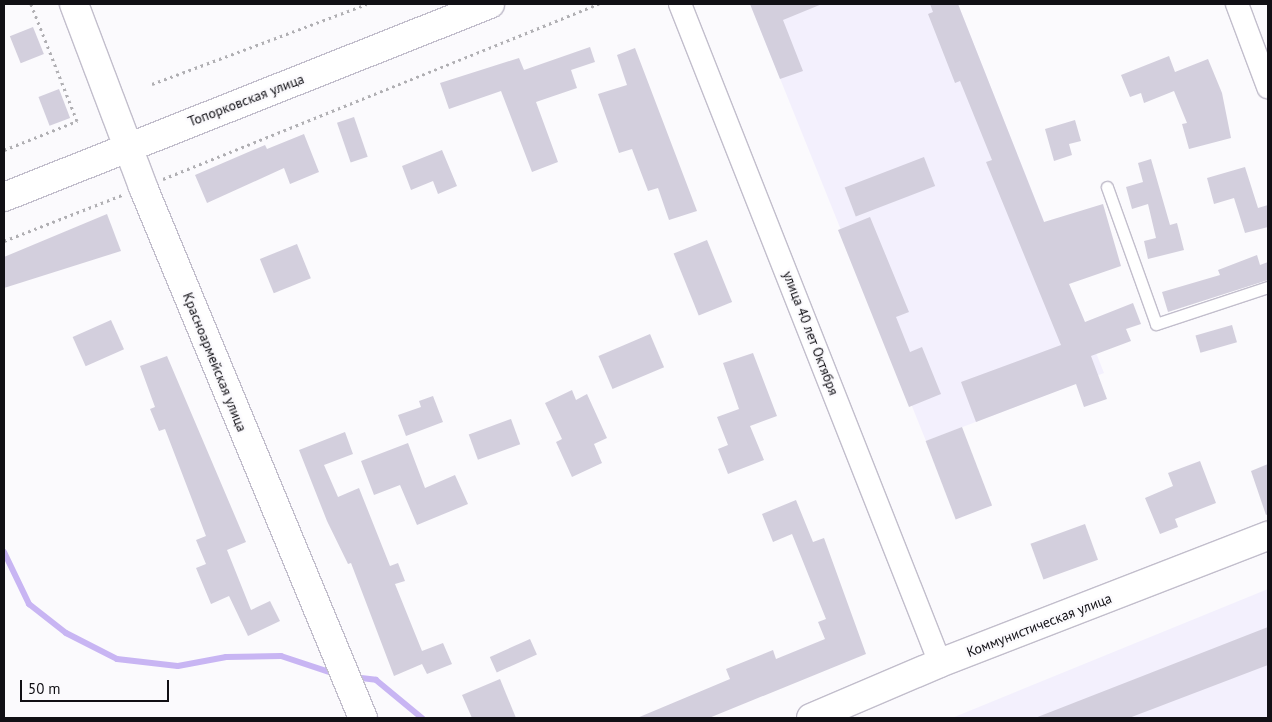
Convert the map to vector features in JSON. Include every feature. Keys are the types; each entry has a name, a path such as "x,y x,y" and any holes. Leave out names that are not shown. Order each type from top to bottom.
{"street":[{"name":"Красноармейская улица","path":"74,4 143,186 363,718"},
{"name":"Топорковская улица","path":"4,197 490,4"},
{"name":"улица 40 лет Октября","path":"680,4 940,663"},
{"path":"1237,4 1268,87"},
{"name":"Коммунистическая улица","path":"811,718 940,663 1268,536"}],"lane":[{"path":"1108,187 1156,324 1268,287"}],"path":[{"path":"4,150 77,121 31,4"},
{"path":"152,84 367,4"},
{"path":"4,241 599,4"}],"shaded area":[{"path":"750,4 958,4 1104,373 926,441"},
{"path":"1268,589 1268,718 952,718"}],"building":[{"path":"750,4 822,4 783,20 803,71 780,79"},
{"path":"930,4 958,4 1044,222 1103,204 1121,266 1069,284 1085,322 1133,303 1141,324 1126,329 1131,341 1091,356 1107,399 1084,407 1076,384 976,422 961,382 1061,345 986,162 992,160 960,81 955,83 928,14 933,12"},
{"path":"33,27 44,54 21,63 10,36"},
{"path":"590,47 595,62 571,70 577,88 536,102 558,162 532,172 501,91 449,109 440,83 519,58 524,70"},
{"path":"635,48 697,211 669,220 658,188 648,191 632,149 619,153 598,94 627,85 617,55"},
{"path":"1169,56 1175,72 1208,59 1222,93 1231,138 1189,149 1182,124 1187,123 1174,91 1144,103 1141,93 1130,97 1121,75"},
{"path":"59,89 70,118 50,126 38,97"},
{"path":"354,117 368,157 351,163 337,123"},
{"path":"1075,120 1081,141 1069,144 1072,155 1054,161 1045,129"},
{"path":"304,134 319,172 290,184 284,168 207,203 195,175 265,145 267,149"},
{"path":"442,150 457,186 438,194 433,181 411,190 402,166"},
{"path":"924,157 935,186 856,216 845,187"},
{"path":"1151,159 1170,225 1177,223 1184,250 1148,259 1144,241 1156,238 1148,204 1132,209 1126,187 1143,182 1138,163"},
{"path":"1245,167 1258,208 1268,205 1268,227 1245,233 1234,198 1214,204 1207,178"},
{"path":"107,214 121,251 4,288 4,257"},
{"path":"870,217 909,312 896,317 910,352 922,347 941,394 909,407 838,230"},
{"path":"707,240 732,302 699,316 674,253"},
{"path":"297,244 311,278 274,293 260,259"},
{"path":"1257,255 1260,265 1268,262 1268,280 1168,312 1162,292 1220,275 1218,270"},
{"path":"111,320 124,349 86,366 73,337"},
{"path":"1232,325 1237,342 1200,353 1195,335"},
{"path":"650,334 664,367 613,389 598,356"},
{"path":"753,353 777,416 750,426 764,460 728,474 718,449 728,445 717,417 739,409 723,363"},
{"path":"167,356 246,542 227,550 251,610 270,601 280,621 248,636 229,596 211,604 196,568 206,564 196,540 206,536 165,429 159,431 150,409 155,407 140,366"},
{"path":"572,390 576,400 587,394 607,438 594,444 602,463 572,477 556,442 562,439 545,403"},
{"path":"433,396 443,422 406,436 398,415 421,407 419,401"},
{"path":"511,419 520,444 478,460 469,434"},
{"path":"962,427 992,505 956,519 926,441"},
{"path":"345,432 353,454 324,465 338,497 359,488 390,566 398,563 405,581 395,584 422,651 443,643 452,664 427,674 422,664 394,676 351,563 348,564 327,521 299,450"},
{"path":"408,443 425,488 455,475 468,504 417,525 400,485 374,495 361,461"},
{"path":"1200,461 1216,503 1175,519 1178,527 1160,534 1145,498 1173,486 1168,473"},
{"path":"1268,464 1268,514 1266,515 1251,471"},
{"path":"796,500 813,542 824,538 866,654 709,718 637,718 730,679 726,669 773,650 776,659 825,639 818,622 826,619 792,534 773,542 762,514"},
{"path":"1085,524 1098,560 1043,580 1030,544"},
{"path":"1268,627 1268,665 1129,718 1035,718"},
{"path":"530,639 537,655 497,672 490,657"},
{"path":"500,679 516,718 472,718 462,695"}],"waterway":[{"path":"4,552 29,604 66,633 117,659 178,666 226,657 281,656 338,675"},
{"path":"353,677 376,680 422,718"}]}
